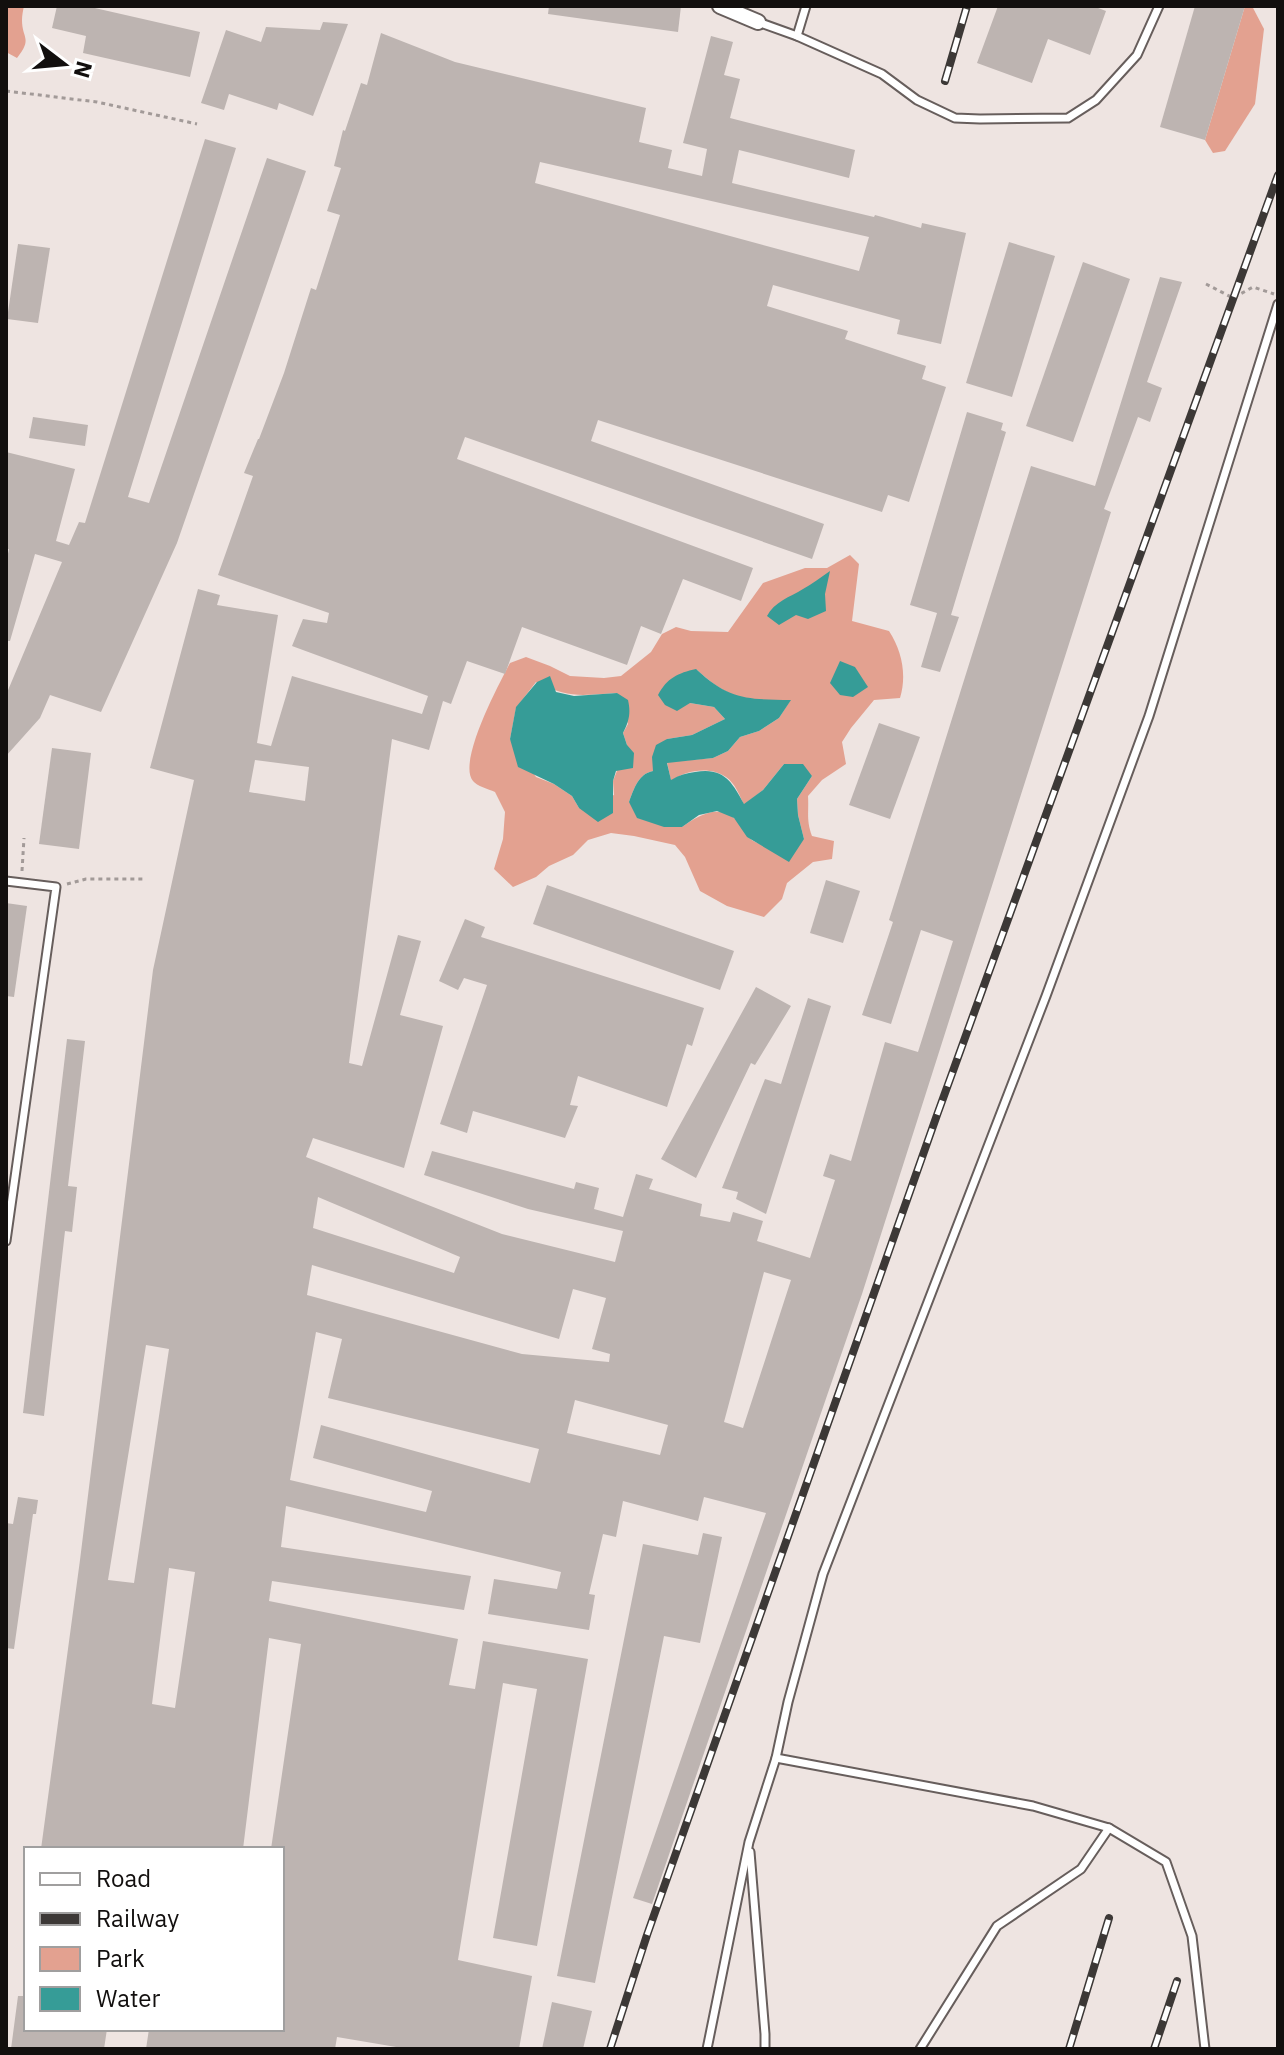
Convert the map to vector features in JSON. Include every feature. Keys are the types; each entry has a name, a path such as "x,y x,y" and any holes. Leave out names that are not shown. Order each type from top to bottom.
{"street":[{"path":"720,6 758,22"}],"lane":[{"path":"797,36 806,6"},
{"path":"758,22 882,74 917,100 955,118 1068,118 1096,100 1137,55 1159,6"},
{"path":"707,2049 749,1842 776,1758 823,1574 1046,996 1149,716 1278,304"},
{"path":"6,881 56,887 6,1241"},
{"path":"776,1758 1033,1806 1109,1828 1166,1862 1192,1936 1205,2049"},
{"path":"920,2049 997,1926 1081,1869 1109,1828"},
{"path":"749,1842 765,2049"}],"path":[{"path":"6,91 97,102 197,124"},
{"path":"1206,284 1233,298 1253,287 1278,295"},
{"path":"21,883 24,838"},
{"path":"56,887 86,879 143,879"}],"green space":[{"path":"6,6 24,6 22,20 26,42 17,58 6,52"},
{"path":"1245,6 1252,6 1264,29 1255,104 1225,151 1213,153 1205,140"},
{"path":"850,555 859,564 852,621 889,631 900,655 903,672 900,698 874,700 842,742 846,764 822,780 808,796 808,821 812,836 834,841 832,859 813,862 787,883 782,899 764,917 727,906 700,891 685,857 675,845 634,836 611,833 588,840 573,855 513,887 494,869 503,839 505,812 495,792 473,781 470,758 481,723 510,663 526,657 570,676 621,676 651,652 662,634 676,627 691,631 728,632 763,583 805,568 827,568","holes":["697,670 719,688 739,697 790,701 779,718 759,731 740,737 728,751 713,758 667,762 671,781 684,774 713,771 732,783 744,805 763,790 784,764 812,776 797,799 804,839 776,845 760,844 750,839 738,821 727,814 707,814 682,827 629,802 640,779 653,771 667,739 692,735 725,719 714,707 690,703","536,682 567,693 617,693 628,724 623,733 627,745 613,781 614,795 579,808 572,796 536,777 510,739 516,708"]}],"water":[{"path":"830,571 825,594 826,611 808,619 796,615 779,625 767,616 778,603"},
{"path":"840,661 855,667 868,687 853,697 840,695 830,683"},
{"path":"696,669 730,693 791,700 779,718 759,731 740,737 728,751 713,758 667,763 671,780 695,772 720,774 731,783 744,804 763,790 784,764 803,764 812,776 797,799 804,839 789,862 747,837 734,818 717,811 699,815 682,827 664,827 637,818 629,802 640,779 653,771 652,757 656,745 667,739 692,735 725,719 714,707 690,703 677,711 665,705 658,695 674,677"},
{"path":"550,676 556,692 574,696 617,693 628,700 629,717 623,733 634,753 633,768 616,771 613,813 598,822 579,808 572,796 518,767 510,739 516,707 537,682"}],"building":[{"path":"57,6 86,6 200,32 190,77 83,53 86,36 52,28"},
{"path":"549,6 681,6 678,32 548,14"},
{"path":"998,6 1093,6 1106,11 1090,55 1048,39 1032,83 977,63"},
{"path":"1195,6 1245,6 1205,140 1160,127"},
{"path":"323,22 348,24 313,116 279,103 277,110 229,94 224,110 201,103 226,30 261,42 266,27 320,30"},
{"path":"381,33 455,62 646,108 639,142 672,150 668,168 702,176 707,149 683,143 711,36 733,42 724,75 740,79 730,118 855,150 849,178 739,150 732,183 921,228 922,223 966,233 941,344 897,334 900,320 773,285 767,306 848,331 845,339 926,366 922,379 946,387 909,502 888,495 882,512 598,420 591,441 824,524 812,559 465,437 457,459 753,568 741,601 683,579 661,634 641,626 627,665 522,627 505,674 467,661 451,704 443,701 429,750 392,739 349,1063 362,1066 398,935 421,941 400,1015 443,1026 404,1168 313,1138 306,1157 502,1234 615,1262 623,1231 528,1209 424,1175 432,1151 574,1189 576,1182 599,1188 594,1209 623,1217 636,1174 653,1179 649,1189 702,1204 700,1216 730,1222 733,1212 763,1221 757,1241 810,1258 835,1180 823,1176 830,1154 851,1161 885,1042 918,1052 953,941 921,930 891,1024 862,1015 1031,466 1095,486 1160,277 1182,282 1147,382 1162,388 1150,422 1138,417 1104,509 1111,512 862,1294 652,1904 633,1898 766,1513 704,1497 698,1521 623,1501 616,1537 603,1534 589,1594 595,1595 589,1630 488,1614 494,1579 557,1589 561,1572 286,1506 281,1547 471,1576 464,1610 272,1581 269,1601 458,1639 449,1685 475,1689 483,1641 588,1659 537,1946 493,1938 537,1689 503,1683 458,1960 532,1976 519,2049 408,2049 337,2037 335,2049 146,2049 149,2031 284,2031 284,1847 271,1847 301,1644 269,1638 243,1847 41,1847 153,970 194,780 150,768 198,589 220,595 217,605 278,615 257,743 271,746 292,676 422,714 428,696 292,646 303,619 327,623 329,613 218,575 253,476 244,473 284,373 311,288 316,290 340,215 327,211 341,168 334,166 343,130 361,83 367,85","holes":["540,162 869,237 859,271 535,183","255,760 309,767 305,801 249,792","318,1197 460,1257 454,1273 313,1228","312,1265 559,1339 573,1289 606,1298 592,1349 610,1354 609,1362 522,1354 307,1295","764,1272 791,1280 743,1428 724,1422","316,1332 342,1339 328,1398 539,1449 530,1483 321,1425 313,1458 432,1491 426,1512 290,1480","146,1345 169,1349 134,1583 108,1580","575,1400 668,1425 660,1455 567,1433","169,1568 195,1572 175,1708 152,1704"]},
{"path":"205,139 236,148 128,497 149,503 267,158 306,171 177,543 101,712 50,695 40,718 6,756 6,695 62,562 35,554 10,641 6,641 6,563 9,549 6,549 6,452 75,469 56,541 69,545 79,522 85,523"},
{"path":"1009,242 1055,256 1012,397 966,383"},
{"path":"18,244 50,248 38,323 7,319"},
{"path":"1083,262 1130,279 1073,442 1026,426"},
{"path":"967,412 1003,423 1001,430 1006,432 951,615 959,617 940,672 921,667 937,613 910,605"},
{"path":"33,417 88,425 85,446 29,438"},
{"path":"879,723 920,737 890,819 849,805"},
{"path":"52,748 91,753 79,849 39,844"},
{"path":"826,880 860,891 843,943 810,933"},
{"path":"547,885 734,951 720,990 533,924"},
{"path":"6,903 27,906 14,997 6,996"},
{"path":"465,919 485,927 481,937 704,1008 692,1046 687,1044 667,1107 578,1076 570,1105 578,1106 565,1138 473,1111 467,1133 440,1124 487,985 464,978 458,990 439,981"},
{"path":"756,987 791,1006 755,1065 751,1063 696,1178 661,1159"},
{"path":"808,998 831,1006 766,1214 736,1199 738,1192 722,1188 765,1079 781,1084"},
{"path":"67,1039 85,1041 68,1186 77,1187 72,1232 65,1231 44,1416 23,1413"},
{"path":"18,1497 38,1500 36,1514 33,1514 14,1649 6,1648 6,1523 13,1524"},
{"path":"703,1533 722,1537 700,1643 664,1636 595,1983 557,1976 643,1544 698,1555"},
{"path":"18,1996 24,1996 24,2031 107,2031 104,2049 11,2049"},
{"path":"552,2002 592,2011 583,2049 542,2049"}],"railway":[{"path":"945,81 967,6"},
{"path":"610,2049 647,1935 937,1115 1278,175"},
{"path":"1069,2049 1109,1918"},
{"path":"1154,2049 1177,1981"}]}
